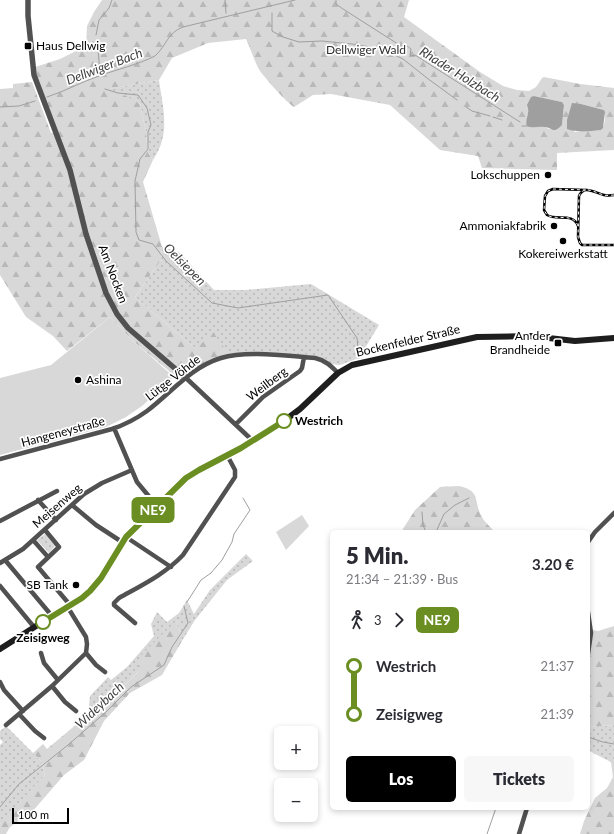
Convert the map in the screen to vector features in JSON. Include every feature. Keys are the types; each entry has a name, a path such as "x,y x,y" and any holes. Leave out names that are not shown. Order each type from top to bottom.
{"main road":[{"name":"Bockenfelder Straße","path":"0,649 88,593 96,584 124,540 190,474 253,441 295,413 338,373 358,363 477,337 531,336 575,340 614,338"}],"street":[{"name":"Am Nocken","path":"28,0 32,65 36,81 70,170 86,234 112,306 128,328 186,378 253,441"},
{"name":"Lütge Vöhde","path":"114,428 133,420 146,411 196,370 206,364 230,356 245,354 321,359 330,364 338,373"},
{"name":"Weilberg","path":"236,424 264,397 300,371 304,357"},
{"name":"Hangeneystraße","path":"0,460 114,428 137,482 157,506"},
{"path":"135,624 114,605 114,603 119,598 171,567 184,555 235,477 235,470 227,455"},
{"name":"Meisenweg","path":"0,563 23,549 72,504 94,488 132,470"},
{"path":"0,521 25,509 38,500 56,491"},
{"path":"38,500 56,520"},
{"path":"72,504 96,525 171,567"},
{"path":"590,539 614,513"},
{"path":"6,725 52,686 86,653 86,637 68,606 38,567 59,547 45,530"},
{"path":"33,540 48,557"},
{"path":"5,560 52,616"},
{"path":"0,586 34,627"},
{"path":"590,626 590,640"},
{"path":"40,653 44,663 58,680"},
{"path":"86,653 96,665 105,672"},
{"path":"0,682 4,690 35,731 44,738"},
{"path":"52,686 65,702 76,711"},
{"path":"519,834 526,810"}],"green space":[{"name":"Dellwiger Wald","path":"102,0 409,0 404,17 480,72 503,86 517,90 529,91 536,87 544,77 580,84 614,88 614,150 557,153 557,170 482,168 478,156 440,150 390,105 331,94 313,95 294,107 281,96 260,71 246,39 208,43 172,58 159,80 110,89 140,104 146,132 148,153 153,160 143,182 162,247 161,260 135,297 196,349 213,332 230,356 220,358 186,378 181,373 175,376 133,341 110,317 67,351 53,336 26,317 0,275 0,89 13,88 13,84 32,82 51,133 57,132 36,74 35,67 60,59 86,46 87,26","holes":["534,96 562,102 564,105 562,125 549,129 543,126 526,123","581,104 604,110 605,121 601,130 574,132"]},
{"path":"159,80 164,111 164,131 159,150 153,160 148,153 146,132 140,104 109,89"},
{"path":"162,247 179,252 214,290 245,290 311,284 379,325 359,358 340,365 330,364 321,359 245,354 230,356 196,349 135,297 161,260"},
{"path":"110,317 133,341 174,377 142,406 126,417 106,427 0,455 0,378 51,365"},
{"path":"459,486 471,491 476,498 479,512 493,530 402,530 415,510 440,487"},
{"path":"302,515 309,526 286,550 276,532"},
{"path":"45,534 55,546 49,553 37,540"},
{"path":"246,554 253,561 227,580 195,620 182,641 177,620 139,671 120,690 113,702 96,715 90,724 78,723 88,714 90,696 108,677 111,680 127,667 154,636 151,624 157,612 167,622 179,613 187,600 194,614 210,590"},
{"path":"177,620 182,641 162,675 130,693 104,721 84,760 64,775 32,812 10,827 6,834 0,834 1,822 45,775 42,762 33,753 43,744 47,749 78,723 90,724 96,715 113,702 120,690 139,671 141,655"},
{"path":"614,626 614,725 590,727 590,647 593,630 598,631"},
{"path":"614,725 614,762 611,762 590,751 590,727"},
{"path":"6,726 42,762 45,775 0,824 0,745 3,742 0,739 0,731"},
{"path":"611,762 614,762 614,834 580,834 584,821 595,798 607,788 613,777"}],"shaded area":[{"path":"534,96 562,102 564,105 562,125 559,128 553,130 547,127 527,126 527,105 531,97"},
{"path":"572,103 604,110 603,128 601,130 584,131 567,129 567,120"}],"waterway":[{"path":"96,35 99,20 109,8 112,0"},
{"path":"225,0 226,13"},
{"name":"Dellwiger Bach","path":"47,97 92,78 155,56 170,36 183,27 295,0"},
{"name":"Rhader Holzbach","path":"336,0 336,4 343,9 401,46 409,47 411,49 411,56 415,55 520,122"},
{"path":"272,13 272,31 283,37 299,42 322,41 382,49 403,59 457,100"},
{"path":"98,50 99,75"},
{"name":"Oelsiepen","path":"105,89 118,93 138,95 147,108 151,125 148,132 148,149 140,159 135,181 136,232 139,240 153,244 166,261 212,303 238,308 328,295 357,338 359,358"},
{"name":"Dellwiger Bach","path":"0,107 19,106 35,101"},
{"path":"466,107 472,111 490,116"},
{"path":"493,117 502,120"},
{"name":"Rhader Holzbach","path":"522,126 527,126"},
{"name":"Wideybach","path":"187,602 201,580 211,573 222,560 232,542 234,534 250,510 243,498"},
{"path":"437,530 444,514 455,505 469,498"},
{"path":"422,512 423,525 425,530"},
{"name":"Wideybach","path":"0,807 19,784 68,745 107,711 131,687 164,665 172,647 188,623 184,606"},
{"path":"590,738 614,744"},
{"path":"487,834 495,810"}],"railway":[{"path":"578,226 572,219 551,217 547,215 544,210 545,196 548,191 553,189 586,190"},
{"path":"614,195 605,195 590,190 584,190 581,192 579,196 578,237 582,245 614,245"}],"bus line":[{"name":"NE9","path":"43,622 82,598 90,591 101,578 126,537 190,474 241,448 284,421"}],"place":[{"name":"Haus Dellwig","path":"28,46"},
{"name":"Lokschuppen","path":"548,175"},
{"name":"Ammoniakfabrik","path":"554,226"},
{"name":"Kokereiwerkstatt","path":"563,241"},
{"name":"An der Brandheide","path":"558,343"},
{"name":"Ashina","path":"78,380"},
{"name":"Westrich","path":"284,421"},
{"name":"SB Tank","path":"76,585"},
{"name":"Zeisigweg","path":"43,622"}]}
